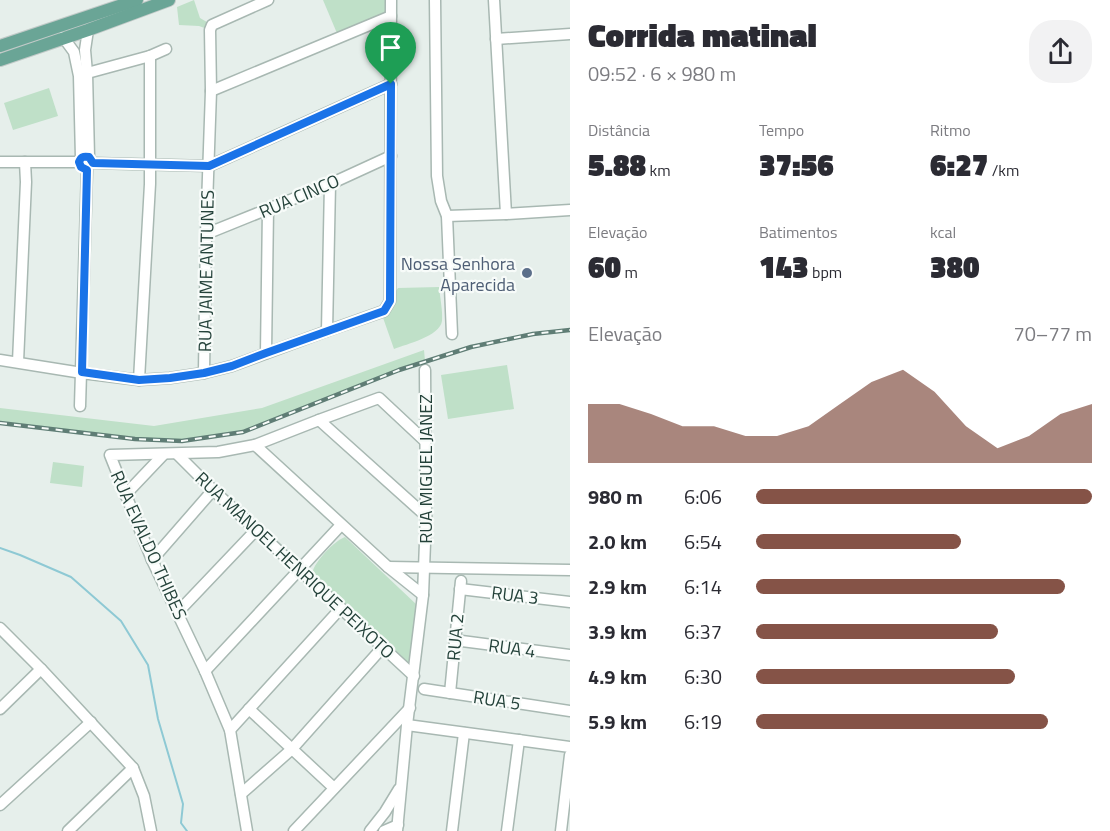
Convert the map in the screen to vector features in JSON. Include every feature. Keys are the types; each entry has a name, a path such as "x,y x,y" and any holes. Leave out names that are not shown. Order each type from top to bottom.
{"main road":[{"path":"0,46 137,0"},
{"path":"0,60 88,30 160,1"}],"street":[{"name":"RUA JAIME ANTUNES","path":"204,373 211,91 210,30 212,25 268,0"},
{"path":"0,360 139,380 170,378 232,366 384,311 390,301 392,0"},
{"path":"435,0 437,176 441,201 447,216 452,334"},
{"path":"494,0 506,214"},
{"path":"211,91 391,16"},
{"path":"80,406 86,162 83,75 88,30"},
{"path":"496,39 570,33"},
{"path":"63,37 74,52 83,75"},
{"path":"83,75 150,56 166,49"},
{"path":"139,380 150,165 150,56"},
{"path":"0,162 209,166 391,84"},
{"name":"RUA CINCO","path":"206,234 330,184 391,156"},
{"path":"18,362 25,162"},
{"path":"327,331 330,184"},
{"path":"266,353 268,209"},
{"path":"447,216 570,210"},
{"name":"RUA MIGUEL JANEZ","path":"398,828 407,725 423,595 426,516 425,370"},
{"name":"RUA EVALDO THIBES","path":"247,831 230,730 178,612 152,560 110,455 218,452 255,445 379,398 425,441"},
{"path":"319,420 426,516"},
{"path":"255,445 388,567 423,595"},
{"name":"RUA MANOEL HENRIQUE PEIXOTO","path":"177,454 414,676"},
{"path":"125,495 163,455"},
{"path":"152,560 213,490"},
{"path":"205,671 341,525"},
{"path":"178,612 256,530"},
{"name":"RUA MIGUEL JANEZ","path":"388,567 570,570"},
{"name":"RUA 3","path":"460,585 570,602"},
{"name":"RUA 2","path":"450,693 460,585"},
{"path":"230,730 341,608"},
{"path":"0,628 133,768 144,796 151,831"},
{"name":"RUA 4","path":"454,640 570,655"},
{"path":"241,794 292,749 382,648"},
{"path":"0,709 41,669"},
{"name":"RUA 5","path":"424,689 570,711"},
{"path":"294,831 410,708"},
{"path":"249,709 334,788"},
{"path":"0,806 91,722"},
{"path":"407,725 570,747"},
{"path":"453,831 464,733"},
{"path":"507,831 519,740"},
{"path":"561,831 570,755"},
{"path":"69,831 133,768"},
{"path":"370,831 402,784"},
{"path":"384,831 398,828"}],"green space":[{"path":"194,0 200,18 212,25 210,30 199,26 179,25 177,7"},
{"path":"323,0 391,0 391,16 339,38"},
{"path":"49,88 58,116 13,130 4,103"},
{"path":"439,287 442,317 440,326 422,339 394,349 381,312 398,288"},
{"path":"424,350 425,361 243,432 182,441 135,439 0,423 0,408 154,426 262,408"},
{"path":"507,365 514,409 448,419 441,375"},
{"path":"53,462 84,466 82,487 50,483"},
{"path":"345,537 417,605 411,663 407,662 312,573 326,552"}],"waterway":[{"path":"0,548 71,577 121,621 148,665 158,719 183,804 181,823 187,831"}],"railway":[{"path":"0,423 135,439 182,441 243,432 399,370 471,347 533,334 570,330"}],"place":[{"name":"Nossa Senhora Aparecida","path":"527,273"}],"route":[{"path":"391,84 390,301 384,311 232,366 204,373 139,380 82,372 87,170 79,165 81,158 89,157 93,163 209,166 391,84"}]}
